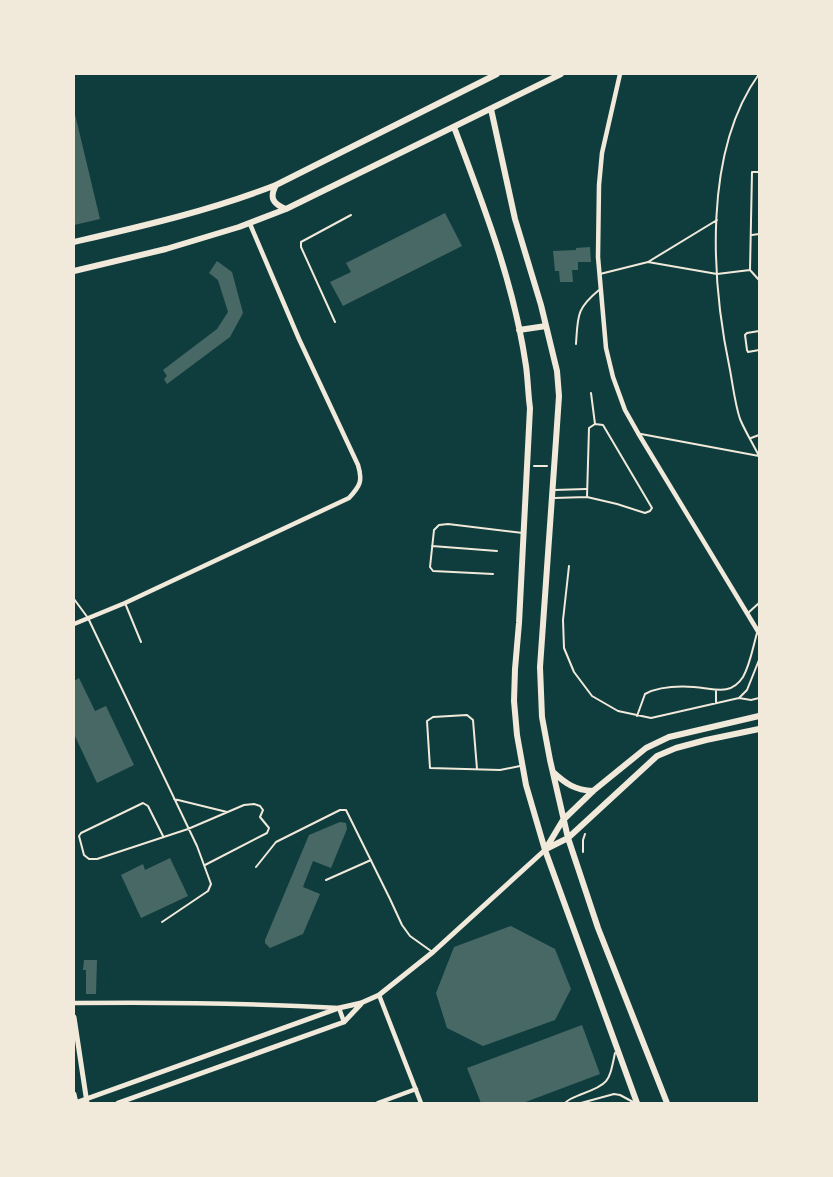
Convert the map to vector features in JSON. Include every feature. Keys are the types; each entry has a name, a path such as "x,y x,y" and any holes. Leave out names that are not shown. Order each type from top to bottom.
{"main road":[{"path":"74,242 181,217 243,198 276,185 497,74"},
{"path":"74,271 166,249 250,224 286,209 561,74"},
{"path":"491,109 515,219 542,305 558,379 559,396 540,685 542,717 568,838 598,928 667,1103"},
{"path":"454,127 505,272 526,366 530,408 514,702 522,766 530,802 545,850 637,1103"},
{"path":"276,185 273,191 276,206 286,209"},
{"path":"519,330 546,326"},
{"path":"545,850 563,820 630,759 652,744 669,737 759,716"},
{"path":"545,850 568,838 657,756 691,744 759,729"},
{"path":"553,772 573,788 593,791"}],"street":[{"path":"620,74 602,153 599,185 598,257 606,348 613,377 625,410 638,433 758,632"},
{"path":"74,624 125,603 349,498 360,486 361,475 358,465 299,339 250,224"},
{"path":"74,1094 75,1103 87,1101 339,1008 362,1003 379,995 433,952 545,850"},
{"path":"379,995 421,1103"},
{"path":"74,1002 290,1005 339,1008"},
{"path":"118,1103 344,1022 362,1003"},
{"path":"339,1008 344,1022"},
{"path":"74,1017 87,1101"},
{"path":"378,1103 416,1089"}],"lane":[{"path":"759,74 747,90 728,141 720,176 717,220 719,304 730,370 740,418 759,456"},
{"path":"759,172 752,172 750,270 759,280"},
{"path":"335,322 300,242 351,215"},
{"path":"600,274 648,262 717,220"},
{"path":"752,235 759,234"},
{"path":"648,262 717,274 750,270"},
{"path":"576,344 578,312 587,300 601,288"},
{"path":"759,331 746,333 745,335 748,352 759,350"},
{"path":"591,393 594,424"},
{"path":"552,498 587,497 617,504 645,514 650,512 652,508 603,425 594,424 589,428 587,497"},
{"path":"638,433 759,456"},
{"path":"751,438 759,435"},
{"path":"552,490 586,489"},
{"path":"492,574 433,571 430,567 434,530 439,525 448,524 523,533"},
{"path":"432,546 497,551"},
{"path":"569,566 563,620 564,648 574,672 592,696 618,711 651,718 739,698 751,700 759,698"},
{"path":"74,600 88,618 205,865 211,884 208,891 162,922"},
{"path":"125,603 141,642"},
{"path":"747,613 759,603"},
{"path":"637,716 645,694 650,691 694,687 716,691 734,688 743,677 758,632"},
{"path":"739,698 747,690 759,660"},
{"path":"755,672 759,674"},
{"path":"716,691 716,703"},
{"path":"477,769 473,720 467,715 433,717 426,721 430,768 500,770 522,766"},
{"path":"174,799 228,812"},
{"path":"163,836 148,806 144,803 79,836 84,855 92,859 188,829 244,806 254,804 260,806 263,810 260,816 269,828 267,834 205,865"},
{"path":"256,867 276,842 344,809 348,812 372,860 402,925 410,936 433,952"},
{"path":"326,880 372,860"},
{"path":"565,1103 569,1098 597,1089 608,1081 616,1048"},
{"path":"581,1103 614,1094 637,1103"}],"path":[{"path":"527,466 554,466"},
{"path":"583,852 583,840 585,834 590,829"}],"building":[{"path":"74,110 100,219 74,225"},
{"path":"445,213 462,246 343,306 330,282 351,272 346,263"},
{"path":"590,247 591,262 578,262 578,270 572,270 573,282 560,282 559,271 555,271 553,251"},
{"path":"217,261 232,272 243,313 230,337 167,384 164,379 167,376 163,370 217,329 228,312 218,280 209,273"},
{"path":"79,678 95,711 106,706 134,765 97,783 74,734 74,681"},
{"path":"340,822 346,823 347,829 331,868 313,861 303,887 320,894 303,934 270,948 265,943 265,940 309,835"},
{"path":"170,858 188,896 141,918 121,875 143,864 145,870"},
{"path":"511,926 555,949 571,989 555,1020 483,1046 447,1028 436,993 454,947"},
{"path":"84,960 97,960 96,994 86,994 86,970 83,970"},
{"path":"582,1025 600,1074 523,1103 481,1103 467,1068"}]}
